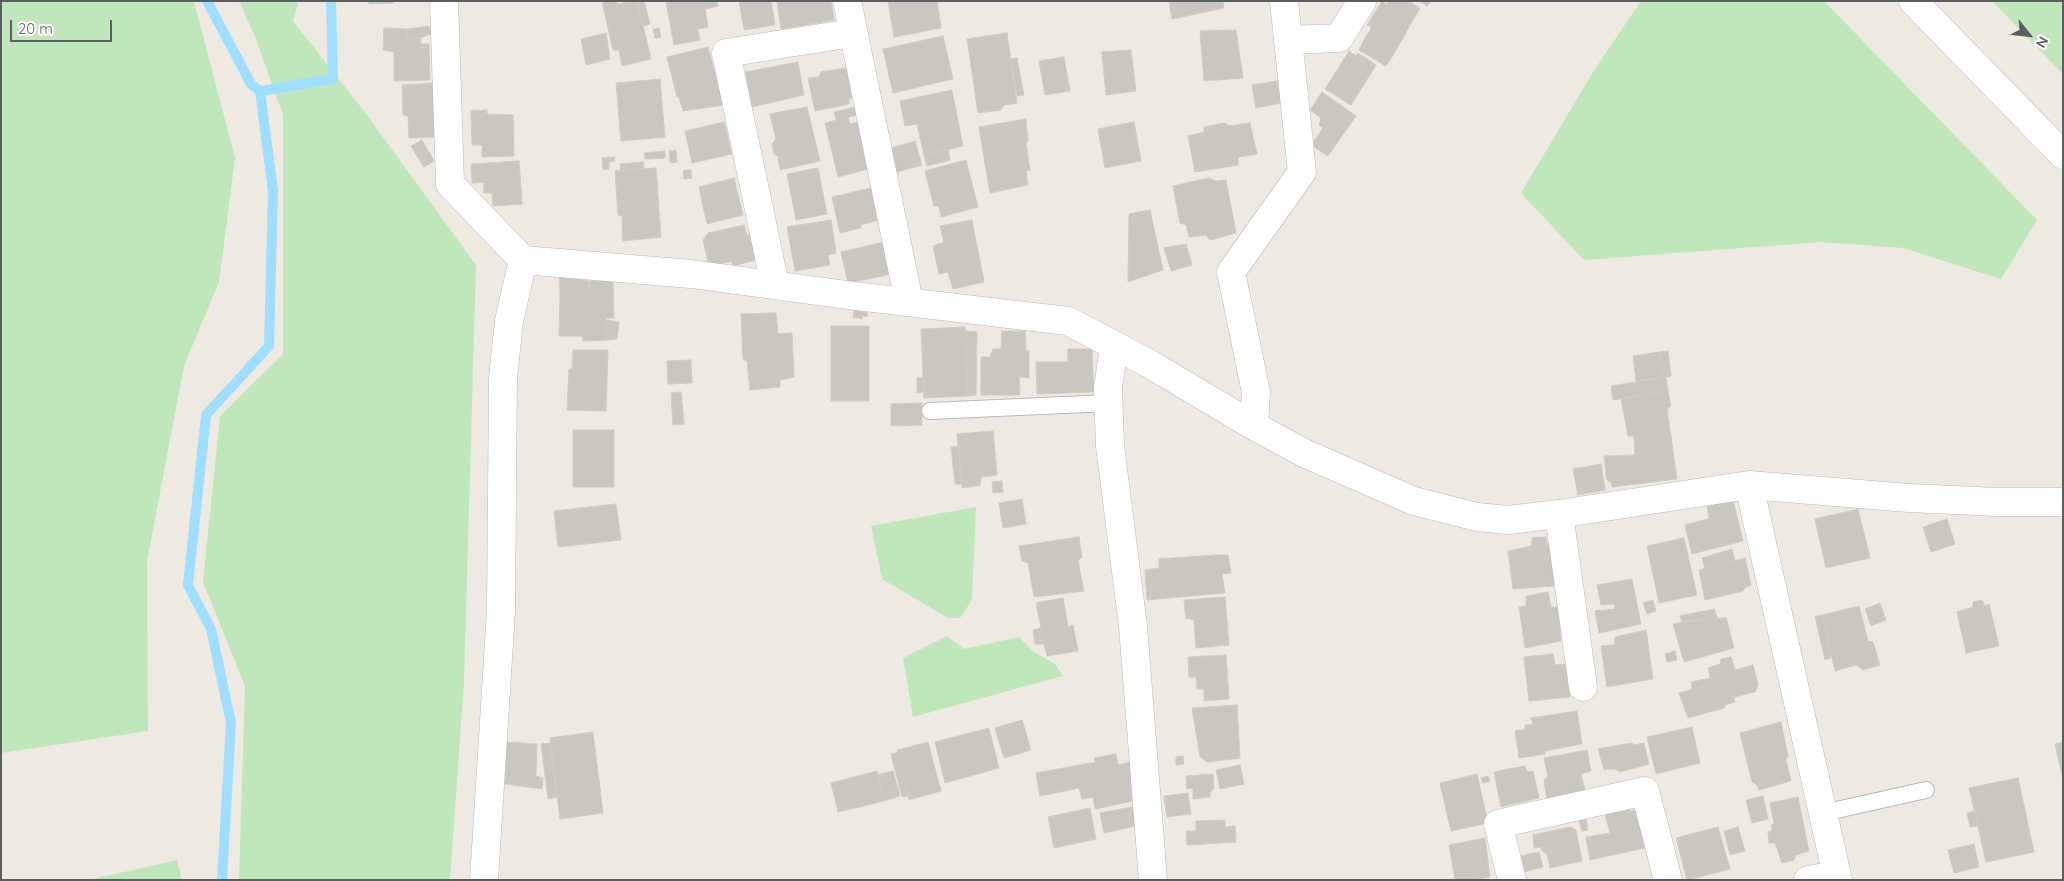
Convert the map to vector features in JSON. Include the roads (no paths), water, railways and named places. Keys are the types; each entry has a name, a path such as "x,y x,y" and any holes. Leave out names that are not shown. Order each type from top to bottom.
{"street":[{"path":"444,1 450,184 523,260 691,274 1068,321 1306,454 1414,501 1477,517 1508,520 1559,514 1748,485 1909,498 2063,502"},
{"path":"847,1 852,34 909,302"},
{"path":"1254,426 1256,392 1232,272 1302,172 1284,1"},
{"path":"1288,40 1339,38 1362,1"},
{"path":"1913,1 2063,155"},
{"path":"775,285 726,53 852,34"},
{"path":"484,880 501,611 503,378 510,321 523,260"},
{"path":"1114,346 1108,388 1110,446 1133,626 1153,880"},
{"path":"1748,485 1837,878 1808,880"},
{"path":"1559,514 1583,687"},
{"path":"1512,880 1498,824 1645,791 1668,880"}],"lane":[{"path":"930,411 1108,403"},
{"path":"1823,813 1926,790"}],"waterway":[{"path":"207,1 251,84 260,91 333,79 331,1"},
{"path":"222,880 231,723 211,629 188,585 206,415 269,346 273,191 260,91"}]}
